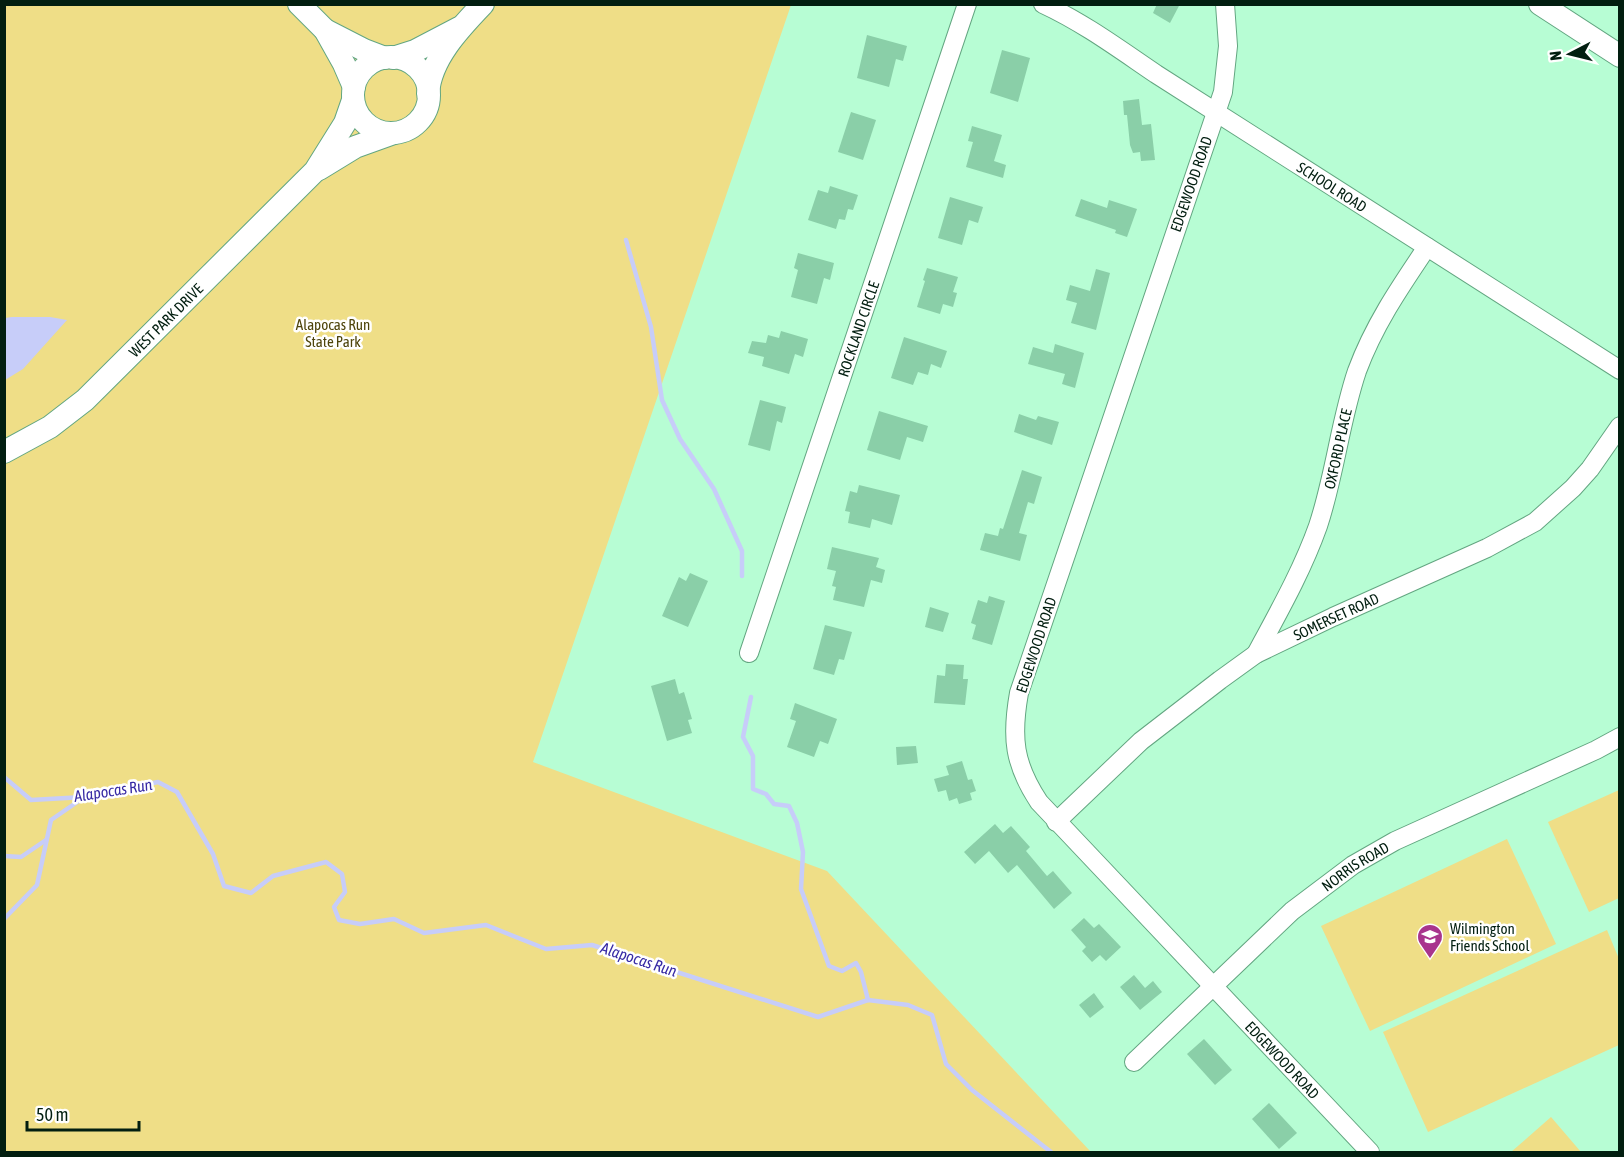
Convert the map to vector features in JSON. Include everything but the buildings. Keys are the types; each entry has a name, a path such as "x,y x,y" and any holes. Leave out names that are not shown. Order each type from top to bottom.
{"street":[{"path":"299,4 325,30 344,64 354,94 357,112 369,126 385,133 411,127 418,121 426,108 429,82 434,68 463,26 483,4"},
{"name":"ROCKLAND CIRCLE","path":"749,653 967,4"},
{"name":"SCHOOL ROAD","path":"1043,4 1071,17 1215,112 1620,370"},
{"name":"EDGEWOOD ROAD","path":"1225,4 1227,27 1223,92 1020,693 1015,717 1016,755 1030,788 1056,822 1370,1152"},
{"name":"EDGEWOOD ROAD","path":"1227,27 1236,4"},
{"path":"1540,4 1620,56"},
{"path":"354,94 359,75 368,65 415,51 463,26"},
{"path":"325,30 364,50 404,60 417,69 424,78 428,94"},
{"name":"WEST PARK DRIVE","path":"4,452 50,427 85,400 315,171 345,123 354,94"},
{"name":"WEST PARK DRIVE","path":"315,171 355,147 397,132"},
{"name":"OXFORD PLACE","path":"1256,654 1303,562 1317,528 1334,469 1350,396 1367,346 1391,300 1427,247"},
{"name":"SOMERSET ROAD","path":"1056,822 1099,779 1142,741 1194,699 1256,654 1487,548 1535,522 1584,476 1620,426"},
{"name":"NORRIS ROAD","path":"1134,1062 1292,911 1353,865 1395,841 1620,737"}],"green space":[{"name":"Alapocas Run State Park","path":"5,5 791,5 533,762 827,871 1091,1152 5,1152"},
{"path":"1619,790 1619,898 1589,912 1548,822"},
{"path":"1507,839 1556,944 1370,1031 1321,926"},
{"path":"1607,930 1619,959 1619,1045 1428,1132 1383,1032"},
{"path":"1551,1117 1581,1152 1511,1152"}],"water":[{"path":"50,317 67,320 23,369 5,380 5,318"}],"waterway":[{"path":"626,240 651,327 662,400 680,439 714,489 742,551 742,576"},
{"path":"751,697 743,737 753,756 753,789 766,794 774,804 789,806 797,823 803,852 801,889 829,966 842,971 856,963 861,972 868,1000"},
{"name":"Alapocas Run","path":"4,777 31,800 84,797 158,782 177,792 213,854 224,886 251,893 273,876 326,862 342,874 345,892 334,907 339,920 360,924 394,919 424,933 486,925 546,949 592,945 818,1017 868,1000 908,1005 932,1015 946,1064 972,1090 1051,1152"},
{"path":"4,919 37,885 51,820 83,798"},
{"path":"4,856 21,857 46,840"}],"place":[{"name":"Wilmington Friends School","path":"1430,960"}]}
